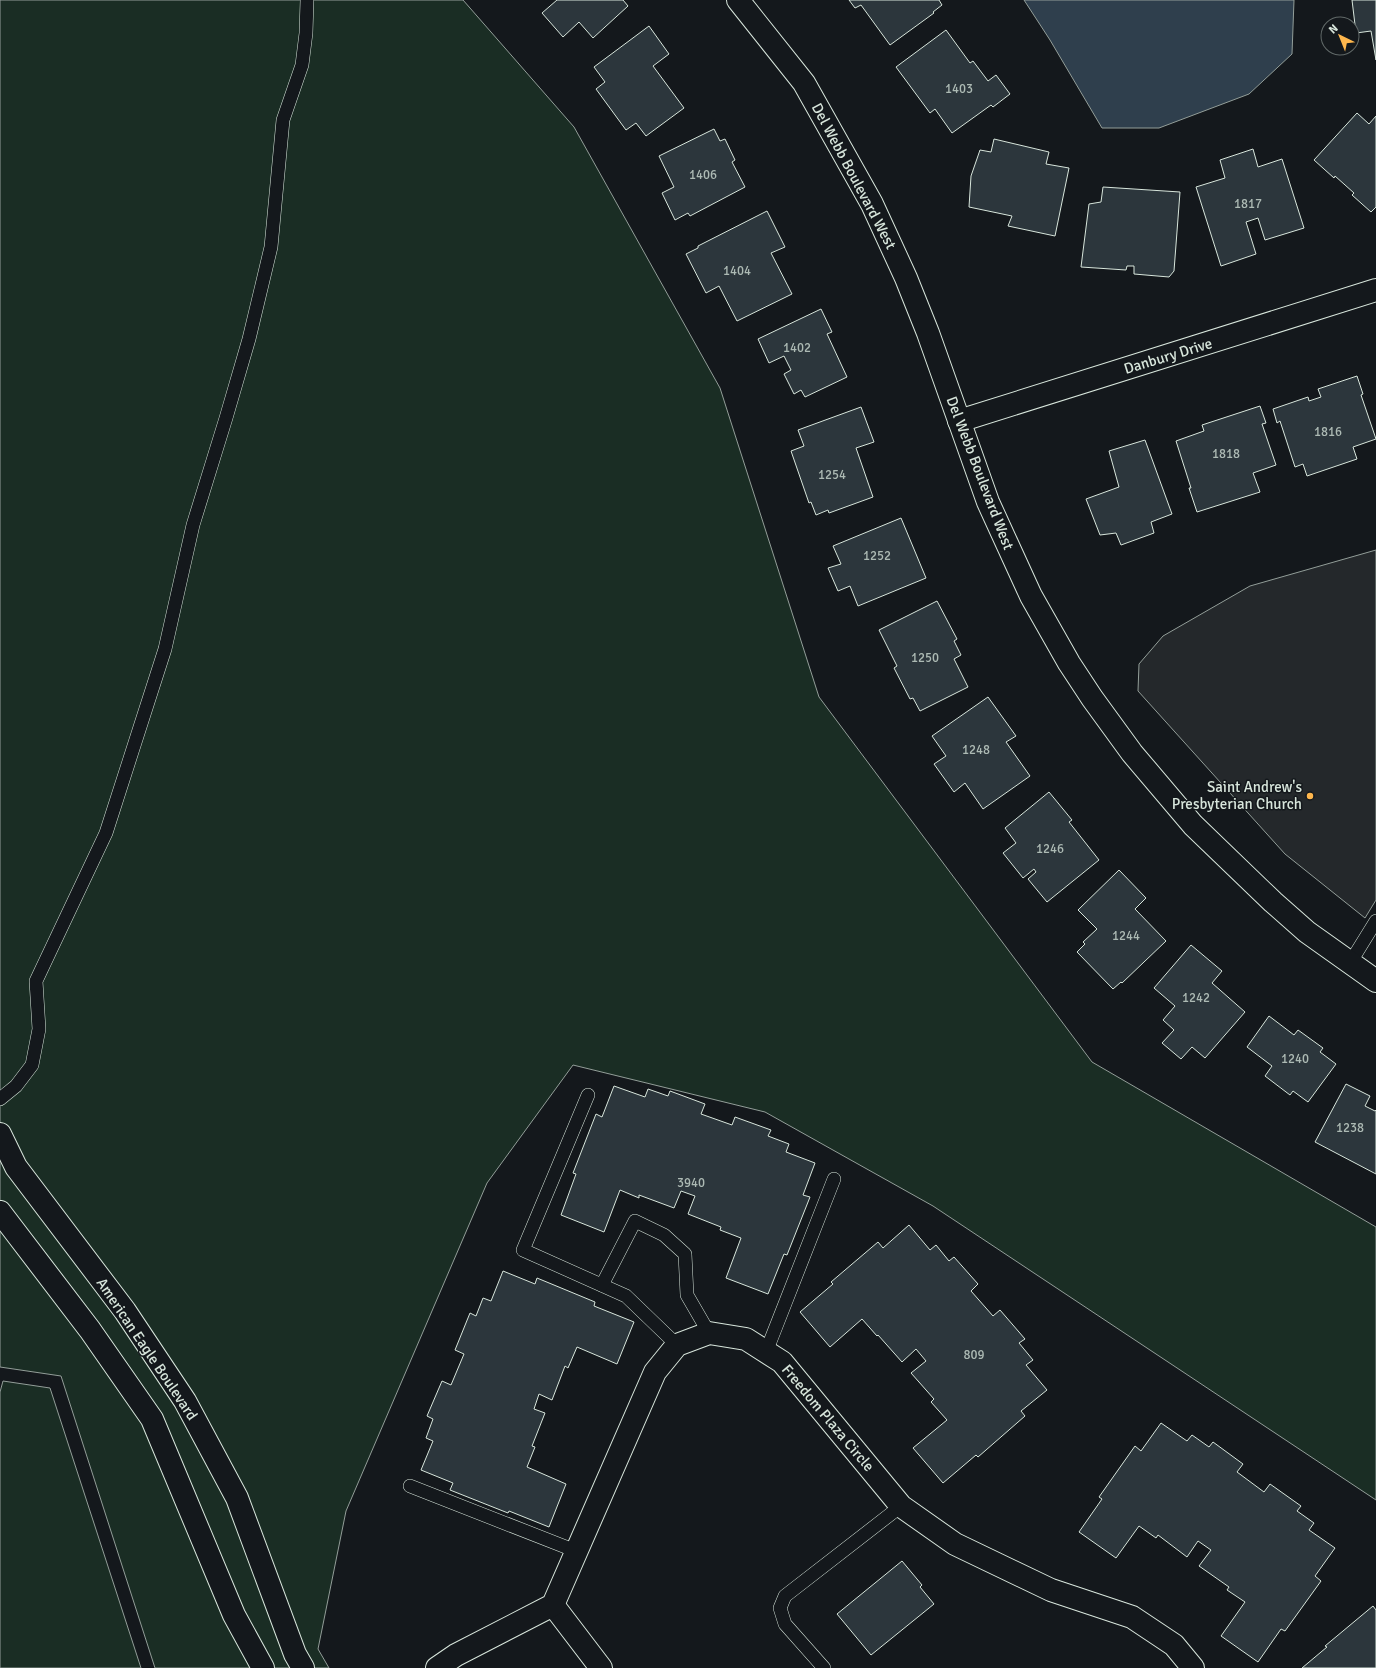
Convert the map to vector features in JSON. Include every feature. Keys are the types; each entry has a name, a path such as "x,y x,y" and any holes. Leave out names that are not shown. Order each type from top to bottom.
{"street":[{"name":"Del Webb Boulevard West","path":"738,0 804,84 860,180 906,278 936,354 988,502 1031,596 1069,663 1109,722 1151,776 1208,839 1273,902 1308,932 1376,981"},
{"name":"Danbury Drive","path":"960,421 1376,290"},
{"name":"American Eagle Boulevard","path":"0,1134 16,1167 125,1311 185,1401 237,1498 295,1654 303,1668"},
{"path":"0,1212 90,1330 152,1419 234,1615 263,1668"},
{"name":"Freedom Plaza Circle","path":"709,1332 746,1339 782,1362 901,1506 955,1544 1051,1590 1132,1617 1174,1645 1193,1668"},
{"path":"437,1668 456,1655 553,1605 655,1372 676,1345 709,1332"},
{"path":"553,1605 601,1668"}],"lane":[{"path":"0,1099 16,1086 32,1065 39,1029 36,981 106,833 165,649 193,525 247,346 271,247 283,120 302,65 306,33 306,0"},
{"path":"1350,963 1376,922"},
{"path":"588,1095 523,1250 626,1296 676,1345"},
{"path":"766,1352 834,1179"},
{"path":"602,1285 635,1221 664,1236 685,1254 687,1295 709,1332"},
{"path":"410,1486 576,1551"},
{"path":"824,1668 785,1624 780,1608 785,1596 901,1506"}],"green space":[{"path":"0,0 463,0 574,127 720,388 819,697 1092,1062 1376,1227 1376,1500 933,1206 765,1112 573,1065 487,1183 346,1511 318,1649 329,1668 155,1668 61,1376 0,1367"},
{"path":"3,1381 50,1388 141,1668 0,1668 0,1392"}],"shaded area":[{"name":"Saint Andrew's Presbyterian Church","path":"1376,550 1376,900 1365,918 1285,854 1138,691 1139,664 1163,636 1250,586"}],"water":[{"path":"1024,0 1294,0 1292,54 1249,94 1159,128 1102,128 1050,40"}],"building":[{"path":"557,0 623,0 628,6 593,38 579,22 563,37 542,13"},
{"path":"849,0 939,0 942,5 933,12 934,13 890,45 861,5 855,8"},
{"path":"1352,0 1376,0 1376,60 1371,31 1360,32 1360,16 1354,16"},
{"path":"649,26 669,54 653,66 684,108 646,136 636,123 626,130 596,89 605,82 594,67"},
{"path":"946,30 970,63 973,61 988,81 996,75 1010,94 993,107 991,105 952,133 935,109 930,113 896,67"},
{"path":"1357,113 1369,124 1376,116 1376,207 1371,212 1352,195 1354,193 1314,160"},
{"path":"714,129 720,141 725,139 735,160 732,162 745,187 690,216 688,213 675,220 662,193 674,187 659,156"},
{"path":"994,139 1049,152 1046,164 1069,168 1055,236 1008,226 1012,216 969,207 971,176 980,150 991,152"},
{"path":"1253,149 1258,167 1282,159 1304,228 1265,240 1258,218 1246,222 1256,254 1221,266 1196,187 1225,178 1220,160"},
{"path":"1103,187 1180,192 1174,271 1169,277 1134,274 1134,266 1127,266 1126,270 1081,267 1089,204 1101,202"},
{"path":"767,211 785,247 771,253 792,294 737,321 719,286 706,293 686,254 698,248 698,246"},
{"path":"821,309 832,332 827,334 847,377 805,397 801,390 794,394 784,374 791,370 784,356 769,363 758,339"},
{"path":"1357,376 1363,394 1361,395 1376,439 1353,447 1357,459 1307,476 1303,464 1295,467 1280,421 1277,423 1273,409 1308,397 1309,401 1321,397 1318,389"},
{"path":"1260,406 1266,423 1262,424 1276,465 1253,473 1260,492 1197,512 1176,441 1204,431 1202,425"},
{"path":"861,407 874,442 856,448 873,497 829,513 828,510 816,515 811,502 809,503 791,451 804,446 798,430"},
{"path":"1145,440 1172,514 1151,522 1154,533 1121,545 1116,533 1100,535 1086,499 1119,487 1109,451"},
{"path":"901,518 926,578 858,606 850,586 838,591 828,568 841,564 833,546"},
{"path":"937,601 957,639 954,641 961,655 954,659 968,687 920,711 913,698 910,699 894,668 897,666 879,630"},
{"path":"988,697 1016,736 1006,742 1030,776 983,809 965,783 954,792 934,764 946,756 932,736"},
{"path":"1049,792 1072,820 1069,822 1099,860 1047,902 1028,879 1036,872 1034,869 1023,878 1003,853 1016,843 1005,828"},
{"path":"1119,870 1146,898 1135,909 1166,941 1122,983 1121,982 1113,989 1077,952 1085,944 1083,942 1097,929 1078,910"},
{"path":"1191,945 1222,971 1212,983 1245,1012 1205,1058 1192,1047 1181,1059 1162,1043 1174,1030 1163,1020 1175,1006 1154,988"},
{"path":"1269,1016 1294,1035 1298,1030 1323,1048 1320,1052 1336,1064 1308,1102 1293,1091 1290,1095 1265,1076 1272,1066 1247,1047"},
{"path":"1346,1084 1370,1096 1365,1106 1375,1111 1376,1110 1376,1174 1315,1142"},
{"path":"614,1086 645,1097 648,1089 668,1096 670,1091 705,1104 701,1114 732,1125 735,1117 771,1130 768,1136 789,1144 786,1152 815,1163 803,1195 810,1197 787,1255 784,1254 768,1294 726,1278 741,1238 720,1230 721,1227 688,1214 695,1196 681,1191 674,1208 639,1195 639,1198 620,1190 604,1232 561,1215 576,1174 573,1173 596,1114 602,1117"},
{"path":"909,1225 930,1250 936,1245 949,1261 954,1257 978,1284 971,1291 993,1316 1000,1310 1025,1339 1019,1343 1033,1360 1026,1365 1047,1390 1021,1411 1025,1416 978,1457 976,1455 943,1483 913,1448 947,1420 931,1402 934,1399 911,1373 926,1361 916,1349 902,1362 862,1319 830,1347 800,1312 833,1284 831,1282 878,1242 883,1248"},
{"path":"503,1271 535,1284 537,1278 595,1302 594,1306 634,1322 617,1364 577,1347 568,1368 565,1366 552,1400 539,1394 534,1409 545,1413 532,1446 535,1447 527,1467 566,1484 549,1527 509,1511 508,1513 450,1490 453,1483 421,1470 433,1441 426,1438 433,1419 427,1416 442,1381 451,1385 464,1354 455,1350 470,1313 476,1316 483,1298 491,1301"},
{"path":"1161,1423 1187,1441 1192,1435 1209,1447 1213,1442 1243,1464 1237,1472 1264,1492 1270,1484 1301,1506 1297,1511 1314,1523 1309,1530 1335,1548 1315,1576 1321,1581 1285,1631 1281,1629 1258,1662 1221,1636 1245,1602 1227,1590 1229,1587 1199,1566 1211,1550 1198,1541 1187,1557 1158,1535 1156,1538 1139,1526 1116,1558 1079,1532 1102,1499 1099,1497 1135,1446 1141,1451"},
{"path":"902,1561 922,1585 920,1587 934,1604 871,1655 837,1614"},
{"path":"1373,1606 1376,1610 1376,1668 1302,1668 1327,1647 1325,1646"}],"place":[{"name":"Saint Andrew's Presbyterian Church","path":"1310,796"}]}
